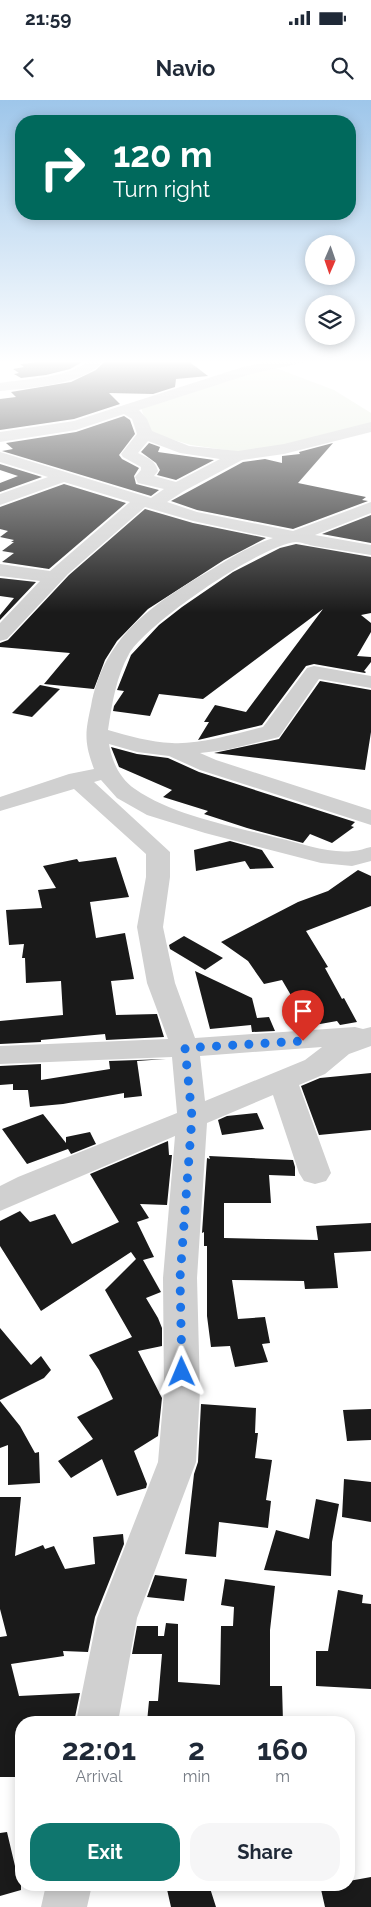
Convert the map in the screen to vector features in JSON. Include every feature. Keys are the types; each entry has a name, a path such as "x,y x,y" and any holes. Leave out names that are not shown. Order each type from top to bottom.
{"street":[{"path":"136,444 129,454 148,464 150,471 143,477 144,479 178,487"},
{"path":"171,444 186,450 238,456 299,444"},
{"path":"0,635 54,577 147,502 238,456"},
{"path":"0,457 232,526 371,550"},
{"path":"0,500 23,490 44,486 64,476"},
{"path":"371,507 258,549 196,586 162,610 133,636 120,652 111,668 105,686 96,734 99,752 106,772 125,793 140,803 177,818 321,856 352,859 371,854"},
{"path":"0,570 54,577"},
{"path":"96,734 137,745 174,750 226,743 271,732 314,672 371,682"},
{"path":"174,750 208,766 371,818"},
{"path":"0,804 77,779 106,772"},
{"path":"77,779 158,852 158,877 150,927 154,959 185,1048 192,1117 180,1278 182,1391 177,1462 117,1618 98,1716"},
{"path":"0,1055 185,1048 321,1040 371,1035"},
{"path":"0,1200 29,1185 320,1065 333,1052 346,1044 371,1035"},
{"path":"283,1080 315,1173"},
{"path":"64,1907 68,1891"}],"shaded area":[{"path":"189,444 285,444 247,453"}],"building":[{"path":"8,444 127,444 119,455 122,459 139,468 134,476 136,484 159,490 151,496 2,451 13,449"},
{"path":"148,444 153,444 160,447 158,452 214,460 176,480 157,475 160,470 156,463 141,452"},
{"path":"332,444 298,483 366,497 362,500 368,501 293,529 197,510 171,501 243,462 265,459 282,463 282,456 300,454 299,452"},
{"path":"0,464 42,477 0,492 0,483 18,476 0,470"},
{"path":"64,484 126,503 49,569 2,562 14,553 2,551 14,540 0,537 8,531 0,529 0,507"},
{"path":"145,509 193,523 266,538 224,560 148,609 117,641 105,660 94,689 44,684 70,653 0,647 0,643 8,640 69,575"},
{"path":"371,515 371,543 322,534"},
{"path":"296,544 371,557 371,613 361,615 371,623 371,632 357,656 371,657 371,662 364,671 365,673 314,664 306,666 262,725 198,740 209,722 204,722 215,705 246,712 323,609 203,699 159,694 150,716 113,711 114,706 124,691 117,690 131,655 159,625 233,572 280,548"},
{"path":"0,578 36,582 0,620 0,615 14,598 0,596"},
{"path":"320,681 371,690 371,732 365,770 214,753 279,739"},
{"path":"40,685 60,689 32,717 12,713"},
{"path":"111,747 137,754 168,758 199,772 355,822 351,826 354,827 332,843 310,834 303,843 204,814 208,811 163,797 172,790 119,767"},
{"path":"230,841 262,850 274,868 250,869 245,861 196,871 194,850"},
{"path":"116,857 129,897 90,902 96,938 125,933 134,979 111,981 116,1015 157,1014 164,1037 106,1040 105,1034 41,1040 41,1042 0,1044 0,1021 63,1015 61,981 26,983 25,958 22,958 24,944 9,945 6,910 42,908 38,890 56,888 43,866 77,859 79,862"},
{"path":"358,870 371,876 371,906 306,931 328,967 325,968 342,999 344,998 357,1022 340,1025 337,1021 309,1026 282,980 264,984 248,961 221,942 298,902 328,891"},
{"path":"184,936 223,958 205,970 170,949 169,945"},
{"path":"195,971 252,998 257,1018 269,1017 275,1031 252,1032 251,1025 210,1029"},
{"path":"166,1059 137,1061 142,1096 124,1098 124,1093 63,1104 30,1107 28,1090 13,1090 13,1084 0,1085 0,1066 41,1064 41,1080 110,1069 109,1061"},
{"path":"371,1073 371,1130 319,1135 301,1086 320,1078"},
{"path":"257,1113 264,1129 222,1135 218,1120 227,1116"},
{"path":"43,1114 66,1143 66,1137 90,1132 96,1144 71,1154 68,1149 27,1164 2,1129"},
{"path":"168,1141 169,1155 172,1155 167,1205 140,1204 149,1218 137,1222 154,1257 143,1260 161,1292 146,1298 162,1328 162,1346 138,1351 162,1398 158,1436 134,1451 147,1484 146,1488 117,1496 102,1459 71,1478 58,1461 93,1439 77,1417 113,1399 99,1370 89,1355 132,1337 105,1290 136,1259 131,1252 41,1311 0,1246 0,1221 20,1211 30,1222 55,1214 72,1244 119,1222 90,1174"},
{"path":"209,1156 293,1160 295,1167 295,1176 269,1175 271,1203 224,1203 224,1238 318,1240 316,1226 371,1223 371,1251 334,1253 338,1288 305,1289 304,1281 232,1280 238,1319 265,1317 270,1343 262,1344 268,1362 235,1367 230,1346 211,1347 207,1316 207,1246 204,1246 204,1232 202,1233 207,1158 210,1159"},
{"path":"0,1328 31,1365 41,1356 51,1370 44,1378 0,1400"},
{"path":"0,1401 20,1426 35,1453 39,1452 40,1483 8,1485 8,1445 0,1448"},
{"path":"201,1404 256,1408 255,1433 258,1433 255,1458 272,1460 266,1500 271,1501 268,1528 219,1522 216,1557 185,1554 194,1474 198,1462"},
{"path":"371,1409 371,1440 347,1441 343,1410"},
{"path":"344,1479 371,1482 371,1522 342,1517"},
{"path":"0,1497 21,1497 15,1556 43,1545 45,1549 54,1546 65,1569 95,1564 93,1537 123,1534 124,1544 95,1617 88,1652 63,1651 64,1656 11,1664 19,1696 80,1693 75,1716 15,1716 15,1777 0,1777 0,1637 7,1636 0,1609"},
{"path":"316,1499 339,1504 332,1542 331,1576 264,1570 276,1530 309,1539"},
{"path":"155,1575 187,1579 184,1601 147,1597"},
{"path":"225,1579 275,1586 270,1630 270,1686 282,1686 283,1716 148,1716 149,1701 158,1701 162,1654 132,1654 137,1626 158,1626 158,1636 164,1636 166,1623 178,1624 178,1682 220,1685 221,1626 233,1626 234,1607 221,1605"},
{"path":"338,1590 363,1595 362,1603 371,1604 371,1689 316,1686 316,1651 328,1651"},
{"path":"7,1832 15,1866 15,1891 18,1891 0,1896 0,1833"},
{"path":"371,1877 371,1907 325,1907 321,1891 355,1891 355,1880"},
{"path":"167,1891 211,1891 216,1907 171,1907"}],"route":[{"path":"182,1372 180,1278 192,1117 185,1048 303,1041"}]}
